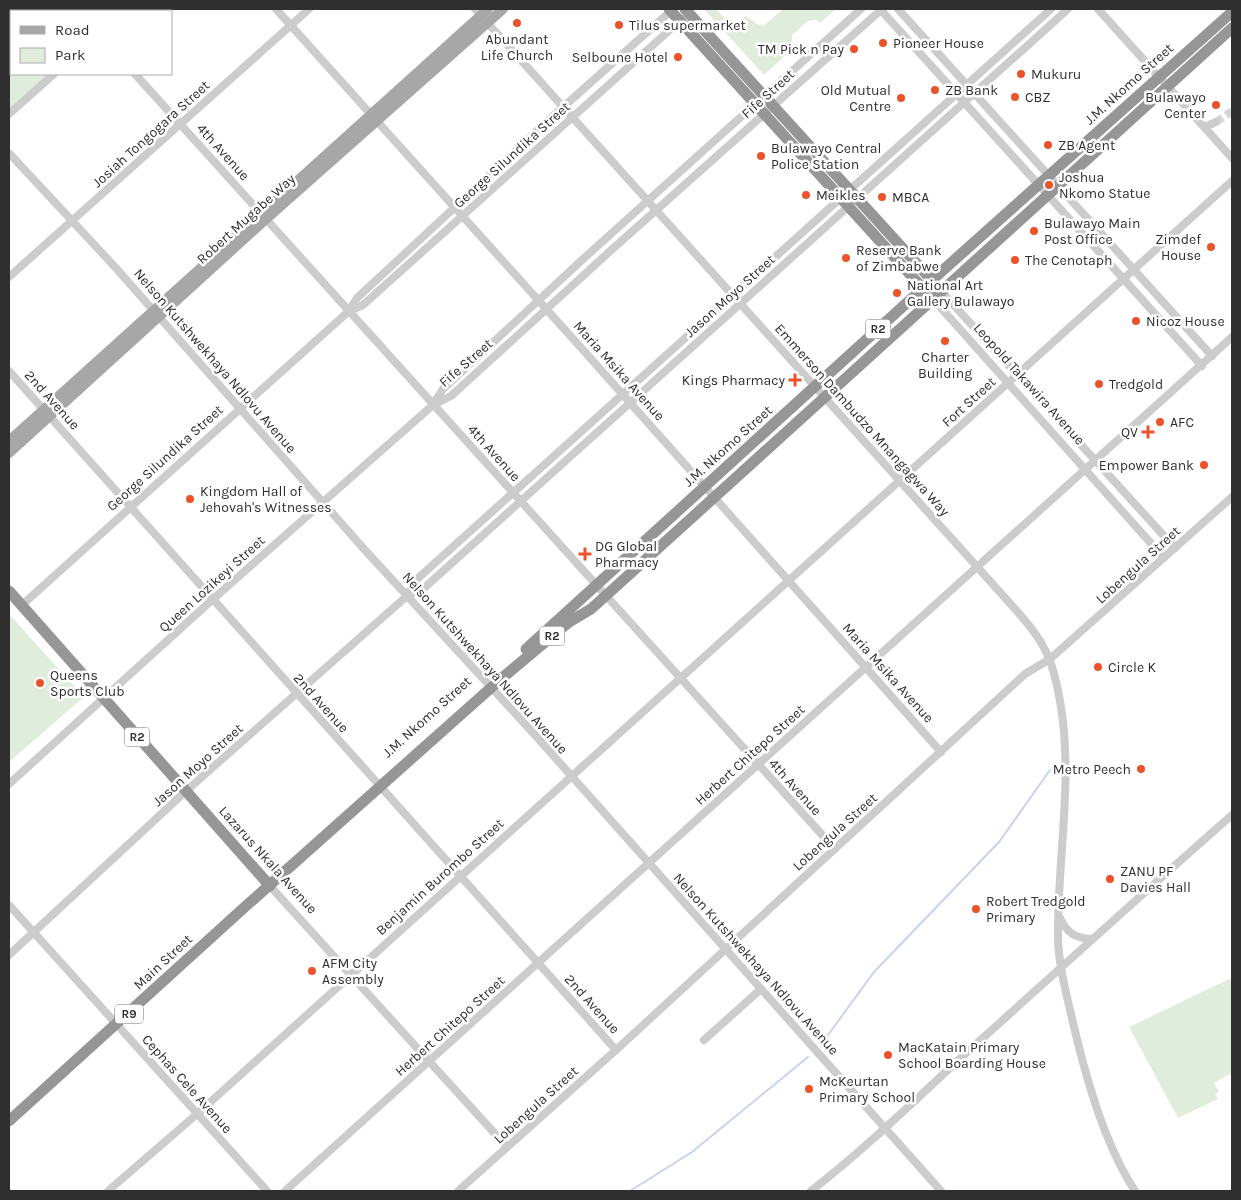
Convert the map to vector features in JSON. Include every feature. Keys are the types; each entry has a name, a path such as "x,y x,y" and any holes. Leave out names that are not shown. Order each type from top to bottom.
{"highway":[{"name":"Leopold Takawira Avenue","path":"671,9 685,14 769,110 844,202 933,299"},
{"name":"J.M. Nkomo Street","path":"489,686 605,596 1058,186 1232,12"},
{"name":"J.M. Nkomo Street","path":"269,884 489,686 814,385 1049,176 1164,81 1232,28"},
{"name":"Leopold Takawira Avenue","path":"769,110 854,194 942,291"},
{"name":"Lazarus Nkala Avenue","path":"9,591 269,884"},
{"name":"Main Street","path":"9,1122 269,884"}],"main road":[{"name":"Robert Mugabe Way","path":"9,453 46,413 373,118 483,14 503,9"},
{"name":"Robert Mugabe Way","path":"9,441 46,413"}],"street":[{"name":"Maria Msika Avenue","path":"276,9 539,300 941,752"},
{"name":"Josiah Tongogara Street","path":"9,277 309,9"},
{"name":"George Silundika Street","path":"349,311 357,298 671,9"},
{"name":"Fife Street","path":"433,405 443,389 539,300 861,9"},
{"name":"Fife Street","path":"433,405 451,396 881,9"},
{"path":"881,9 1202,366"},
{"path":"898,9 1212,356"},
{"name":"Jason Moyo Street","path":"854,194 966,85 1051,9"},
{"name":"Jason Moyo Street","path":"407,596 416,580 733,295 964,102 1068,9"},
{"path":"1098,9 1232,158"},
{"name":"Emmerson Dambudzo Mnangagwa Way","path":"483,14 656,210 978,567 1032,630 1045,649 1050,659 1062,714 1066,782 1058,938 1060,969"},
{"name":"George Silundika Street","path":"22,605 349,311 363,304 462,216 685,14"},
{"path":"9,114 53,75"},
{"name":"4th Avenue","path":"137,75 834,848"},
{"path":"1205,127 1216,122"},
{"name":"Nelson Kutshwekhaya Ndlovu Avenue","path":"9,153 156,313 322,502 571,776 941,1191"},
{"name":"Fort Street","path":"789,581 1232,181"},
{"name":"Jason Moyo Street","path":"9,955 186,791 407,596 424,588 630,403 740,303 844,202"},
{"name":"Leopold Takawira Avenue","path":"942,291 1175,548"},
{"name":"Leopold Takawira Avenue","path":"933,299 1164,558"},
{"name":"Herbert Chitepo Street","path":"285,1191 1232,338"},
{"name":"2nd Avenue","path":"9,371 616,1050"},
{"name":"Queen Lozikeyi Street","path":"9,784 212,600 433,405"},
{"name":"Lobengula Street","path":"458,1191 616,1050 1025,674 1050,659 1232,497"},
{"name":"Benjamin Burombo Street","path":"108,1191 197,1114 789,581"},
{"path":"811,1191 884,1128 1091,939 1232,815"},
{"name":"Lazarus Nkala Avenue","path":"269,884 507,1147"},
{"name":"Cephas Cele Avenue","path":"9,905 267,1191"},
{"path":"1059,918 1065,928 1072,934 1091,939"},
{"path":"1060,969 1075,1032 1096,1102 1112,1147 1135,1191"},
{"path":"704,1040 761,989"}],"green space":[{"path":"9,9 56,9 10,10 10,75 48,75 9,109"},
{"path":"704,9 716,9 733,27 746,16 763,26 783,9 836,9 820,23 816,20 808,21 792,35 792,42 795,47 764,75"},
{"name":"Queens Sports Club","path":"9,614 84,697 9,762"},
{"path":"1229,979 1232,980 1232,1073 1214,1083 1219,1092 1215,1094 1218,1099 1178,1118 1129,1027"}],"waterway":[{"path":"828,1035 874,972 999,842 1050,770"},
{"path":"630,1191 692,1152 808,1057"}],"tunnel":[{"path":"1216,122 1232,111"}],"place":[{"name":"Abundant Life Church","path":"517,23"},
{"name":"Tilus supermarket","path":"619,25"},
{"name":"Pioneer House","path":"883,43"},
{"name":"TM Pick n Pay","path":"854,49"},
{"name":"Selboune Hotel","path":"678,57"},
{"name":"Mukuru","path":"1021,74"},
{"name":"ZB Bank","path":"935,90"},
{"name":"CBZ","path":"1015,97"},
{"name":"Old Mutual Centre","path":"901,98"},
{"name":"Bulawayo Center","path":"1216,105"},
{"name":"ZB Agent","path":"1048,145"},
{"name":"Bulawayo Central Police Station","path":"761,156"},
{"name":"Joshua Nkomo Statue","path":"1049,185"},
{"name":"Meikles","path":"806,195"},
{"name":"MBCA","path":"882,197"},
{"name":"Bulawayo Main Post Office","path":"1034,231"},
{"name":"Zimdef House","path":"1211,247"},
{"name":"Reserve Bank of Zimbabwe","path":"846,258"},
{"name":"The Cenotaph","path":"1015,260"},
{"name":"National Art Gallery Bulawayo","path":"897,293"},
{"name":"Nicoz House","path":"1136,321"},
{"name":"Charter Building","path":"945,341"},
{"name":"Kings Pharmacy","path":"795,380"},
{"name":"Tredgold","path":"1099,384"},
{"name":"AFC","path":"1160,422"},
{"name":"QV","path":"1148,432"},
{"name":"Empower Bank","path":"1204,465"},
{"name":"Kingdom Hall of Jehovah's Witnesses","path":"190,499"},
{"name":"DG Global Pharmacy","path":"585,554"},
{"name":"Circle K","path":"1098,667"},
{"name":"Queens Sports Club","path":"40,683"},
{"name":"Metro Peech","path":"1141,769"},
{"name":"ZANU PF Davies Hall","path":"1110,879"},
{"name":"Robert Tredgold Primary","path":"976,909"},
{"name":"AFM City Assembly","path":"312,971"},
{"name":"MacKatain Primary School Boarding House","path":"888,1055"},
{"name":"McKeurtan Primary School","path":"809,1089"}]}
